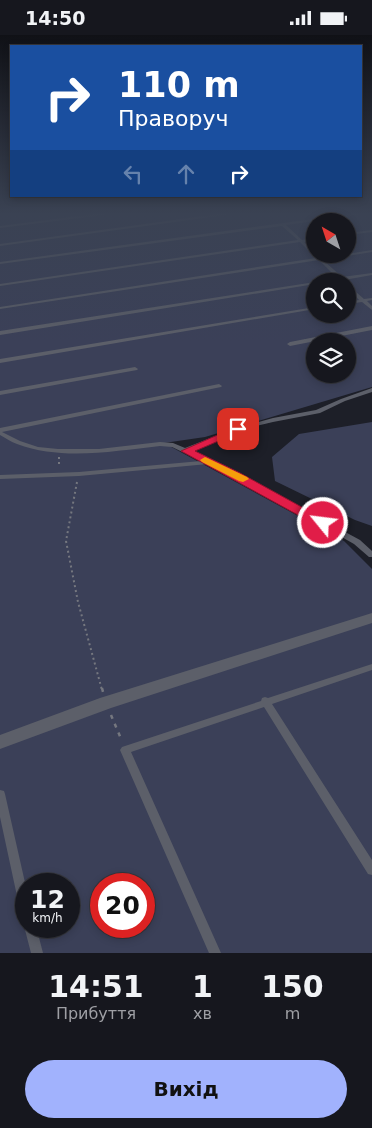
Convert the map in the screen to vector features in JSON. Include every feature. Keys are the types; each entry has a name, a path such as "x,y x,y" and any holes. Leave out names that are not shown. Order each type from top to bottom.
{"street":[{"path":"0,742 106,703 372,618"}],"lane":[{"path":"0,263 46,257"},
{"path":"0,285 193,257"},
{"path":"0,308 306,261"},
{"path":"324,263 334,273"},
{"path":"356,277 372,274"},
{"path":"0,333 306,284"},
{"path":"356,294 372,309"},
{"path":"356,301 372,299"},
{"path":"0,361 306,310"},
{"path":"290,344 372,329"},
{"path":"0,393 135,369"},
{"path":"0,432 219,386"},
{"path":"186,451 238,429 273,420 318,412 343,400 372,391"},
{"path":"0,432 30,448 60,452 160,444 173,445 210,462 362,546 372,549"},
{"path":"0,477 67,475 210,462"},
{"path":"362,546 372,555"},
{"path":"215,953 125,750 265,701 372,667"},
{"path":"265,701 372,870"},
{"path":"0,794 18,873"},
{"path":"33,938 37,953"}],"path":[{"path":"60,452 58,467 78,481 66,541 78,602 106,703 125,750"}],"shaded area":[{"path":"0,257 306,257 306,263 356,263 356,257 372,257 372,387 205,437 164,443 344,541 372,569 372,953 0,953"},
{"path":"372,422 372,526 355,520 275,481 272,457 299,434"}],"slow traffic":[{"path":"205,460 243,479"}],"route":[{"path":"238,429 186,451 236,475 323,523"}]}
